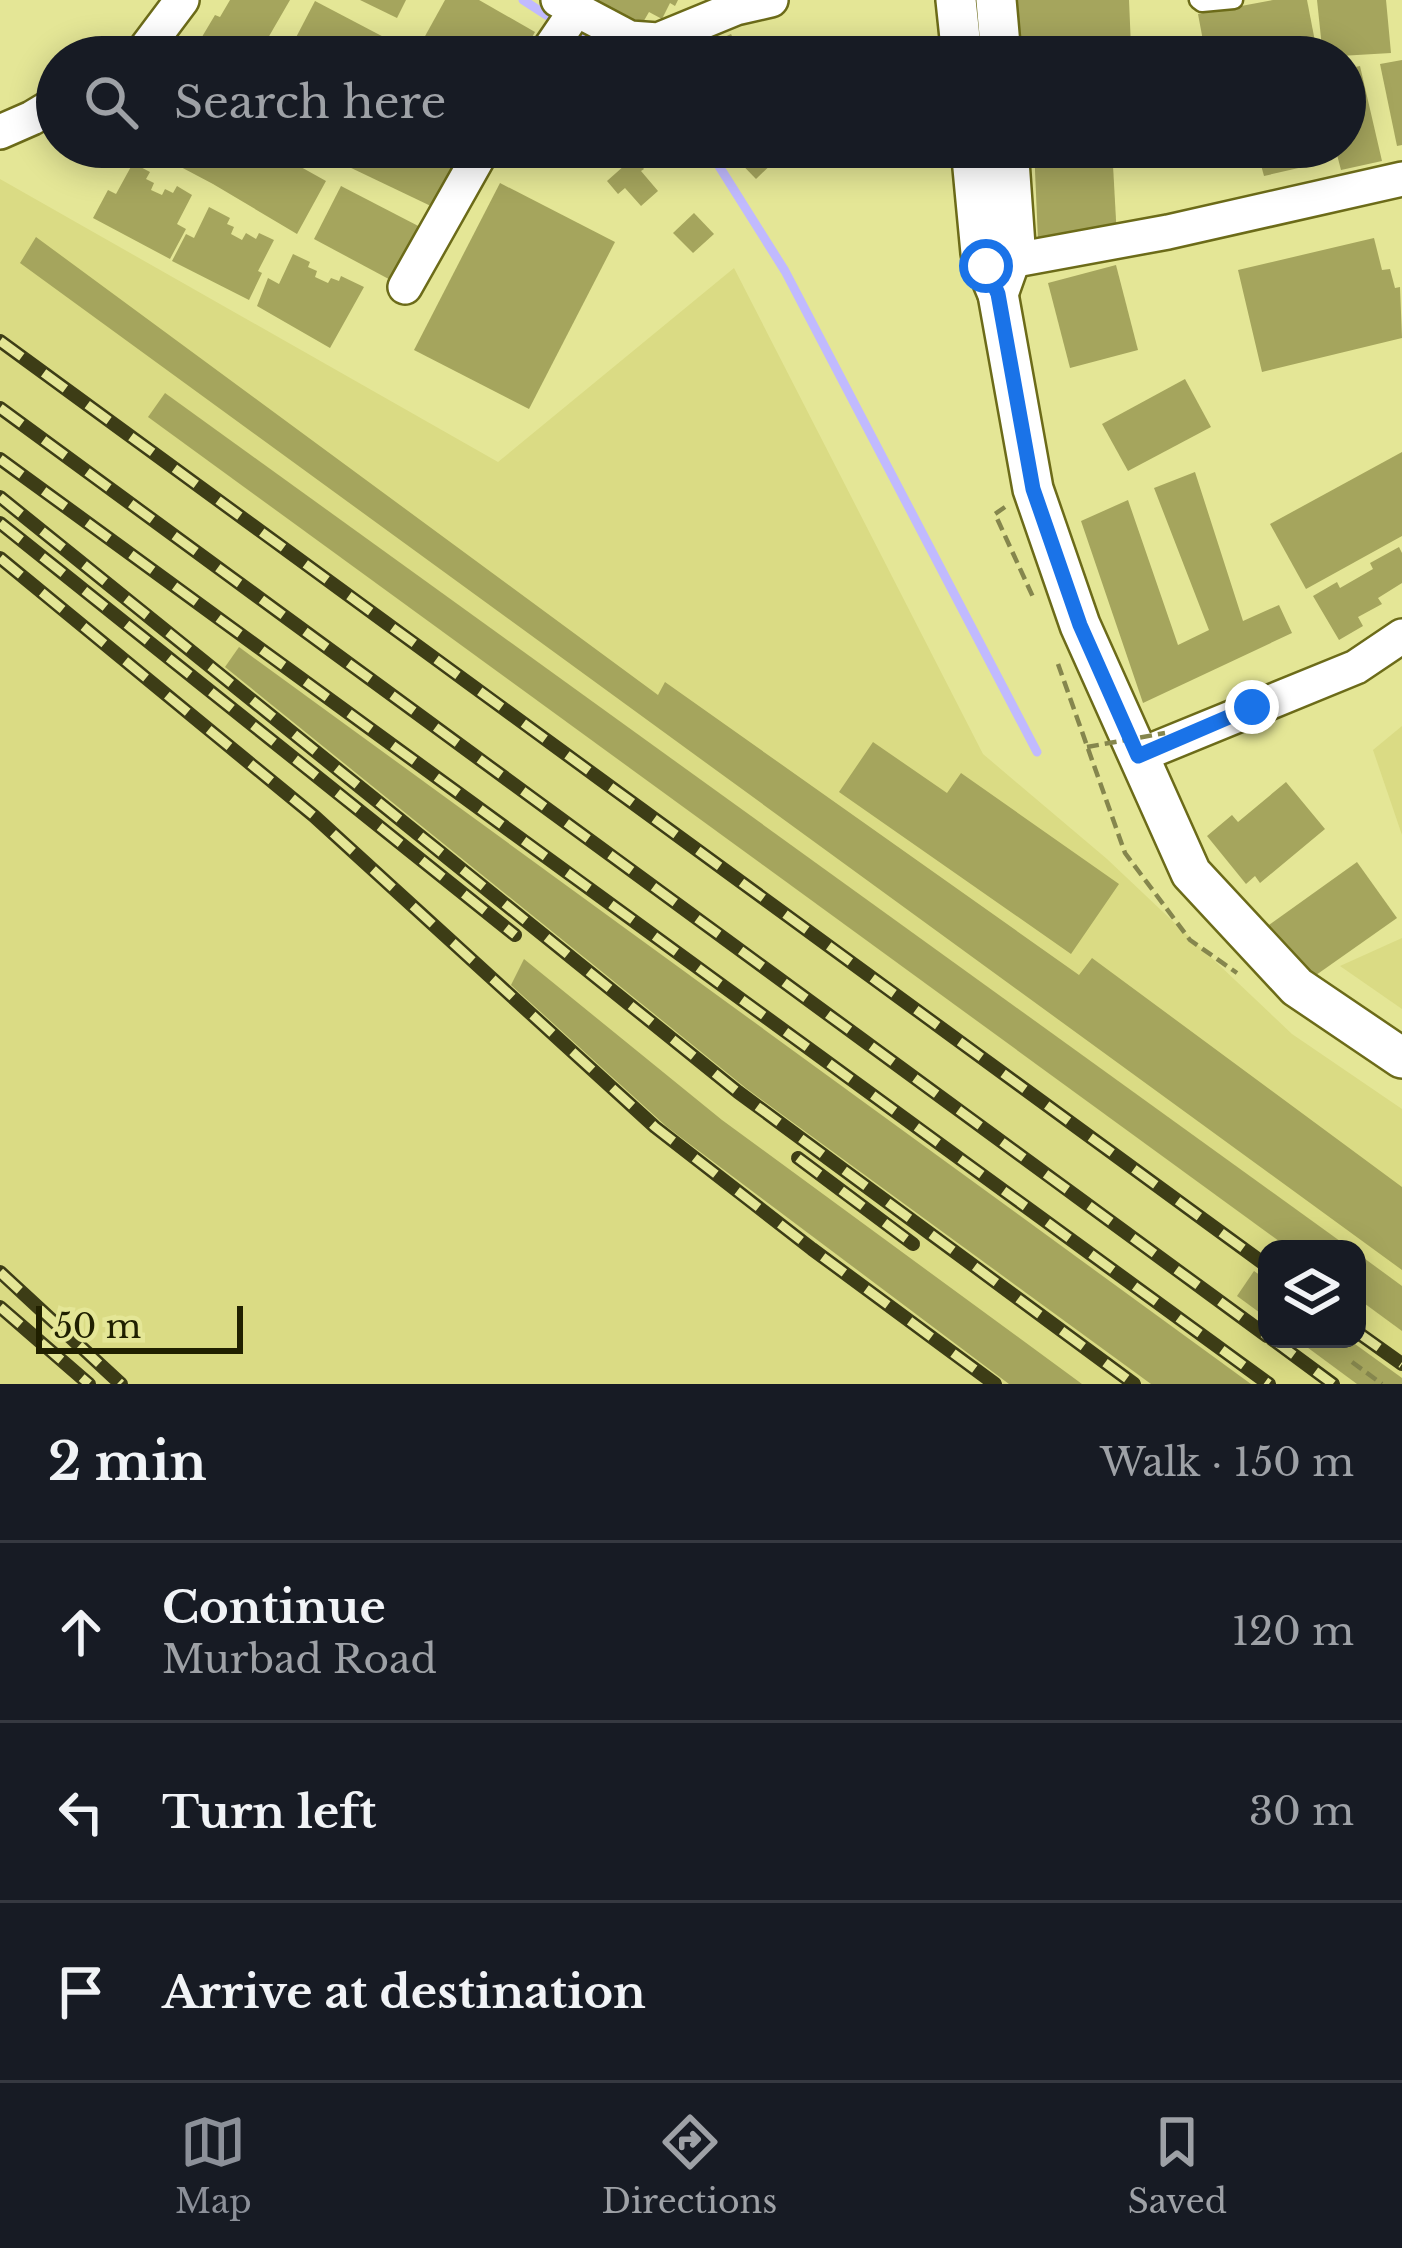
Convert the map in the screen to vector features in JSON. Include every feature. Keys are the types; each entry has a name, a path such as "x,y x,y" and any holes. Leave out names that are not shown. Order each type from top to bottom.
{"street":[{"path":"155,36 182,0"},
{"path":"668,36 736,8 771,0"},
{"path":"956,0 960,36"},
{"path":"996,0 999,36"},
{"path":"553,36 567,5 626,36"},
{"path":"0,131 36,116"},
{"path":"405,287 472,168"},
{"path":"973,168 981,253 998,274 1033,489 1080,625 1152,744 1191,873 1297,987 1402,1058"},
{"path":"998,274 1015,246 1009,168"},
{"path":"998,274 1402,179"},
{"path":"1152,744 1356,667 1402,635"}],"lane":[{"path":"1198,0 1202,4 1234,0"}],"path":[{"path":"1087,747 1152,744"},
{"path":"1352,1362 1382,1384"}],"shaded area":[{"path":"0,179 498,462 734,268 983,754 1107,859 1292,1034 1402,1109 1402,1384 0,1384"},
{"path":"1402,726 1402,835 1373,750"},
{"path":"1402,938 1402,1009 1340,966"}],"building":[{"path":"230,0 290,0 269,36 202,36 215,15 220,17"},
{"path":"360,0 406,0 397,18"},
{"path":"445,0 479,0 535,32 533,36 425,36"},
{"path":"596,0 678,0 675,6 670,3 662,19 649,12 642,24"},
{"path":"1013,0 1129,0 1131,36 1015,36"},
{"path":"1273,0 1307,0 1314,36 1202,36 1198,14"},
{"path":"1317,0 1386,0 1391,53 1366,54 1366,36 1321,36"},
{"path":"315,1 382,36 297,36"},
{"path":"1402,60 1402,145 1397,146 1380,64"},
{"path":"1366,92 1382,161 1366,165"},
{"path":"130,168 142,168 150,172 146,179 154,183 151,190 162,195 165,189 173,193 177,186 192,195 177,224 186,229 170,259 93,218 108,190 116,194"},
{"path":"183,168 303,168 326,181 297,234"},
{"path":"351,168 454,168 435,208"},
{"path":"622,168 643,168 658,191 641,206 625,188 618,194 607,181"},
{"path":"745,168 768,168 756,179"},
{"path":"1035,168 1113,168 1117,238 1038,241"},
{"path":"1262,168 1299,168 1264,176"},
{"path":"500,183 615,242 529,409 414,350"},
{"path":"341,186 426,230 398,284 314,239"},
{"path":"209,207 230,218 231,234 242,240 246,233 256,239 259,233 274,240 249,300 172,261 186,234 194,238"},
{"path":"694,213 714,234 693,253 673,233"},
{"path":"36,237 658,695 665,682 1079,975 1092,958 1402,1187 1402,1270 1366,1240 20,263"},
{"path":"1374,238 1382,270 1390,269 1395,288 1400,287 1402,338 1262,372 1238,270"},
{"path":"293,254 310,262 308,267 317,271 315,277 328,283 341,276 364,287 330,348 257,306 268,278 279,284"},
{"path":"1116,265 1138,350 1070,368 1048,283"},
{"path":"1185,379 1211,427 1128,471 1102,424"},
{"path":"165,393 1339,1240 1278,1240 148,417"},
{"path":"1402,452 1402,536 1306,589 1270,524"},
{"path":"1195,472 1243,621 1279,605 1292,633 1143,703 1081,521 1128,500 1178,645 1209,630 1154,488"},
{"path":"1399,547 1402,583 1378,598 1382,604 1358,617 1363,626 1339,640 1313,596 1337,582 1340,588"},
{"path":"239,647 1251,1384 1151,1384 747,1089 225,667"},
{"path":"873,742 947,793 961,773 1119,884 1071,954 839,792"},
{"path":"1286,782 1325,829 1260,883 1255,876 1246,884 1207,836 1232,815 1238,822"},
{"path":"1357,862 1397,918 1309,980 1269,925"},
{"path":"524,959 722,1120 1082,1384 1009,1384 667,1127 511,985"},
{"path":"1366,1260 1402,1286 1402,1331 1366,1305"},
{"path":"1254,1271 1258,1274 1258,1311 1237,1296"},
{"path":"1308,1348 1360,1348 1402,1378 1402,1384 1357,1384"}],"waterway":[{"path":"523,0 557,22"},
{"path":"572,32 577,36"},
{"path":"720,168 785,271 1037,752"}],"railway":[{"path":"0,341 1258,1259"},
{"path":"0,408 1258,1329"},
{"path":"0,459 1269,1384"},
{"path":"0,497 738,1092 1134,1384"},
{"path":"0,523 515,935"},
{"path":"0,558 314,816 655,1127 995,1384"},
{"path":"798,1158 913,1244"},
{"path":"0,1272 121,1384"},
{"path":"0,1307 89,1384"},
{"path":"1366,1338 1402,1364"},
{"path":"1284,1348 1333,1384"}],"route":[{"path":"986,266 998,294 1033,489 1080,625 1138,756 1252,707"}]}
